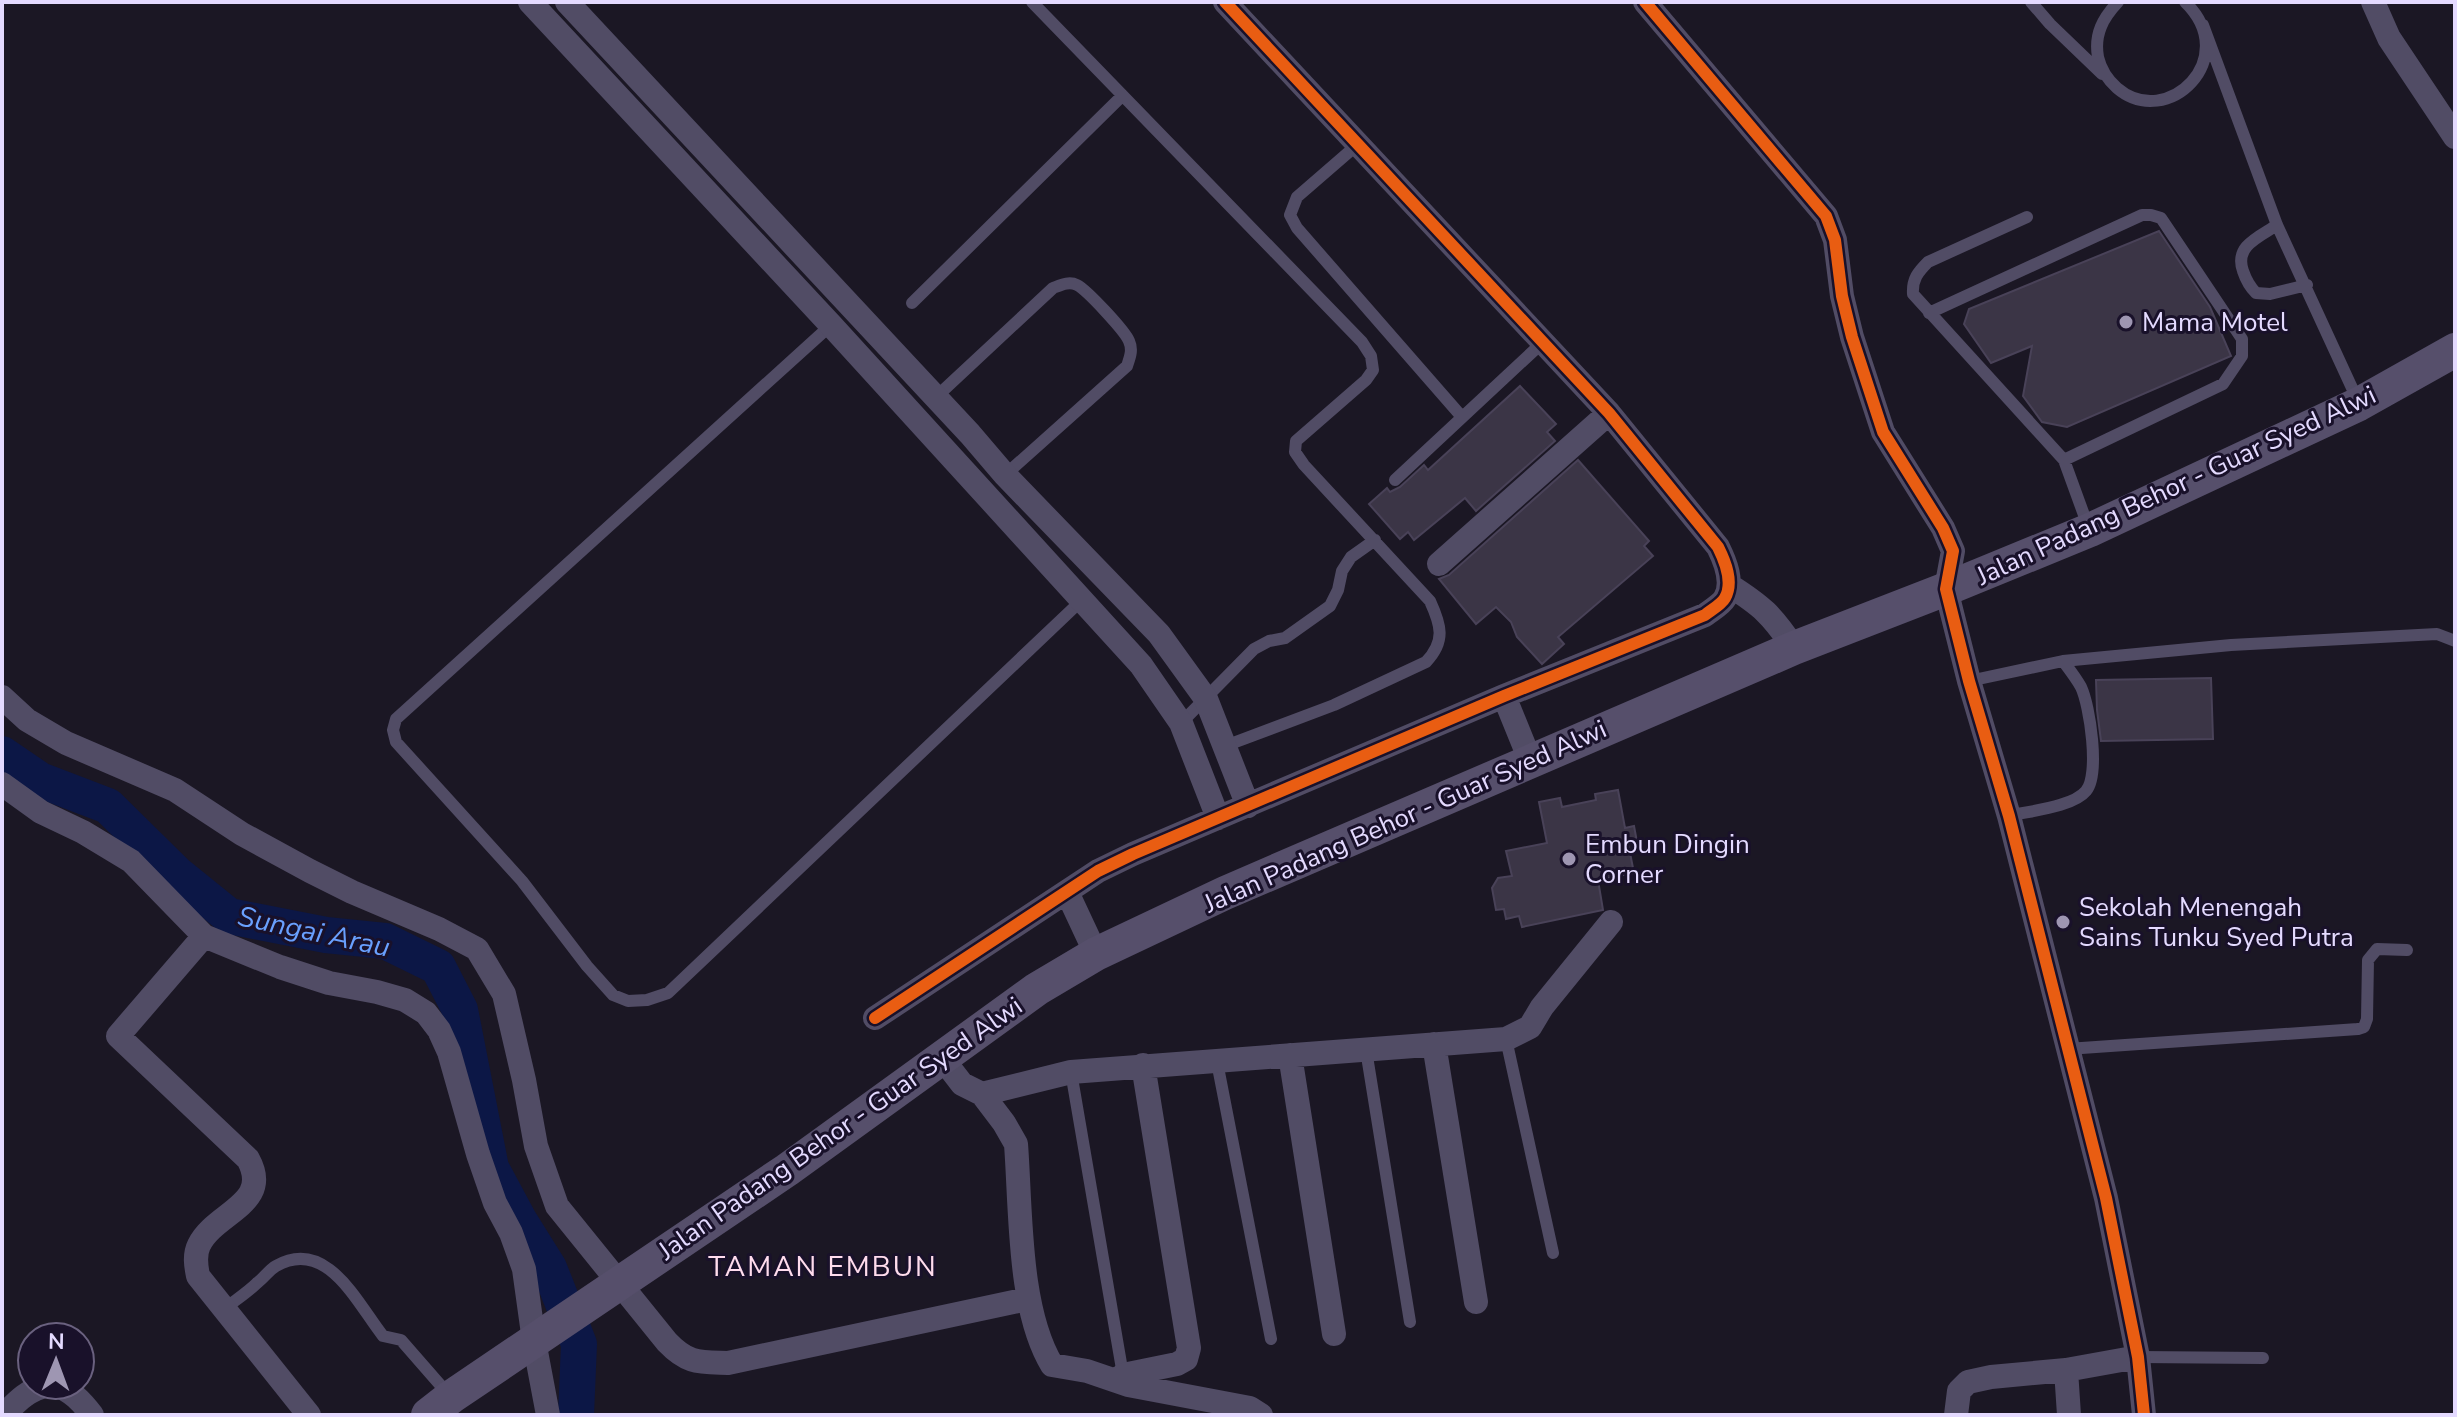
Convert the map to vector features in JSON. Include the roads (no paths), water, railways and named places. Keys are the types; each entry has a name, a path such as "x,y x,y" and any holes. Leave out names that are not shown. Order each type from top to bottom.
{"main road":[{"name":"Jalan Padang Behor - Guar Syed Alwi","path":"439,1406 787,1170 1037,989 1096,954 1225,893 1530,760 1794,648 2090,530 2359,404 2455,350"}],"street":[{"path":"530,2 831,325 1141,665 1181,723 1218,818"},
{"path":"567,2 1005,475 1159,634 1206,699 1248,806"},
{"path":"875,1018 1098,871 1504,696 1705,615 1725,600 1729,585 1727,564 1718,547 1609,413 1225,2"},
{"path":"1645,2 1826,216 1835,240 1842,296 1852,337 1883,432 1943,528 1953,551 1946,589 1969,681 2009,816 2106,1198 2138,1357 2144,1415"},
{"path":"2373,2 2389,38 2455,137"},
{"path":"1439,564 1609,413"},
{"path":"1729,585 1762,607 1794,648"},
{"path":"1504,696 1530,760"},
{"path":"2,697 27,720 66,743 175,790 242,834 310,871 477,949 504,994 536,1146 557,1206 616,1284 686,1359 728,1363 1027,1299"},
{"path":"2,784 41,812 83,832 131,861 204,936 329,983 405,1000 426,1013 439,1030 449,1052 486,1178 524,1269 539,1338 548,1415"},
{"path":"1067,892 1096,954"},
{"path":"982,1094 1071,1072 1506,1039 1530,1027 1542,1007 1611,922"},
{"path":"204,936 118,1036 248,1159 255,1172 255,1186 246,1200 200,1243 195,1260 198,1276 309,1415"},
{"path":"1434,1044 1476,1302"},
{"path":"1290,1055 1334,1334"},
{"path":"942,1058 962,1084 982,1094 1016,1144 1027,1299 1052,1365 1120,1378 1141,1388 1250,1408 1261,1415"},
{"path":"1120,1378 1177,1364 1186,1359 1189,1348 1143,1065"},
{"path":"1956,1415 1959,1391 1968,1382 2138,1357"},
{"path":"2066,1370 2069,1415"}],"lane":[{"path":"1032,2 1362,342 1371,356 1373,370 1366,380 1296,441 1295,452 1430,601 1438,620 1440,637 1436,652 1426,662 1334,705 1225,746"},
{"path":"2031,2 2121,91 2137,99 2171,97 2187,88 2205,60 2207,42 2203,25"},
{"path":"2108,79 2096,47 2106,14 2118,2"},
{"path":"2185,2 2203,25 2277,225 2359,404"},
{"path":"912,303 1122,96"},
{"path":"1357,145 1297,197 1290,215 1297,228 1462,417"},
{"path":"1929,313 2142,215 2161,218 2242,339 2242,356 2223,384 2064,460"},
{"path":"2027,217 1928,262 1912,283 1913,294 2064,460 2090,530"},
{"path":"2277,225 2245,246 2240,255 2248,285 2256,293 2270,294 2307,285"},
{"path":"935,398 1053,288 1068,283 1079,286 1122,330 1130,344 1127,366 1005,475"},
{"path":"831,325 396,719 393,730 396,742 522,881 613,995 628,1001 647,1000 668,993 1083,599"},
{"path":"1395,480 1542,343"},
{"path":"1181,723 1254,649 1269,641 1285,638 1330,606 1342,571 1351,557 1375,540"},
{"path":"1969,681 2063,661 2231,645 2437,634 2455,641"},
{"path":"2009,816 2071,801 2087,791 2093,775 2090,716 2081,688 2063,661"},
{"path":"2067,1049 2358,1029 2364,1027 2367,1019 2368,960 2372,953 2377,949 2407,950"},
{"path":"1506,1039 1553,1253"},
{"path":"1366,1050 1410,1322"},
{"path":"1217,1062 1271,1339"},
{"path":"1071,1072 1120,1378"},
{"path":"223,1310 257,1284 273,1267 299,1259 321,1262 335,1272 383,1336 401,1340 439,1406"},
{"path":"2138,1357 2263,1358"}],"waterway":[{"name":"Sungai Arau","path":"2,754 40,780 108,806 177,874 229,916 326,935 385,941 438,967 460,1010 491,1168 549,1268 579,1344 576,1415"}],"place":[{"name":"Mama Motel","path":"2126,322"},
{"name":"Embun Dingin Corner","path":"1569,859"},
{"name":"Sekolah Menengah Sains Tunku Syed Putra","path":"2063,922"}],"district":[{"name":"TAMAN EMBUN","path":"823,1266"}]}
